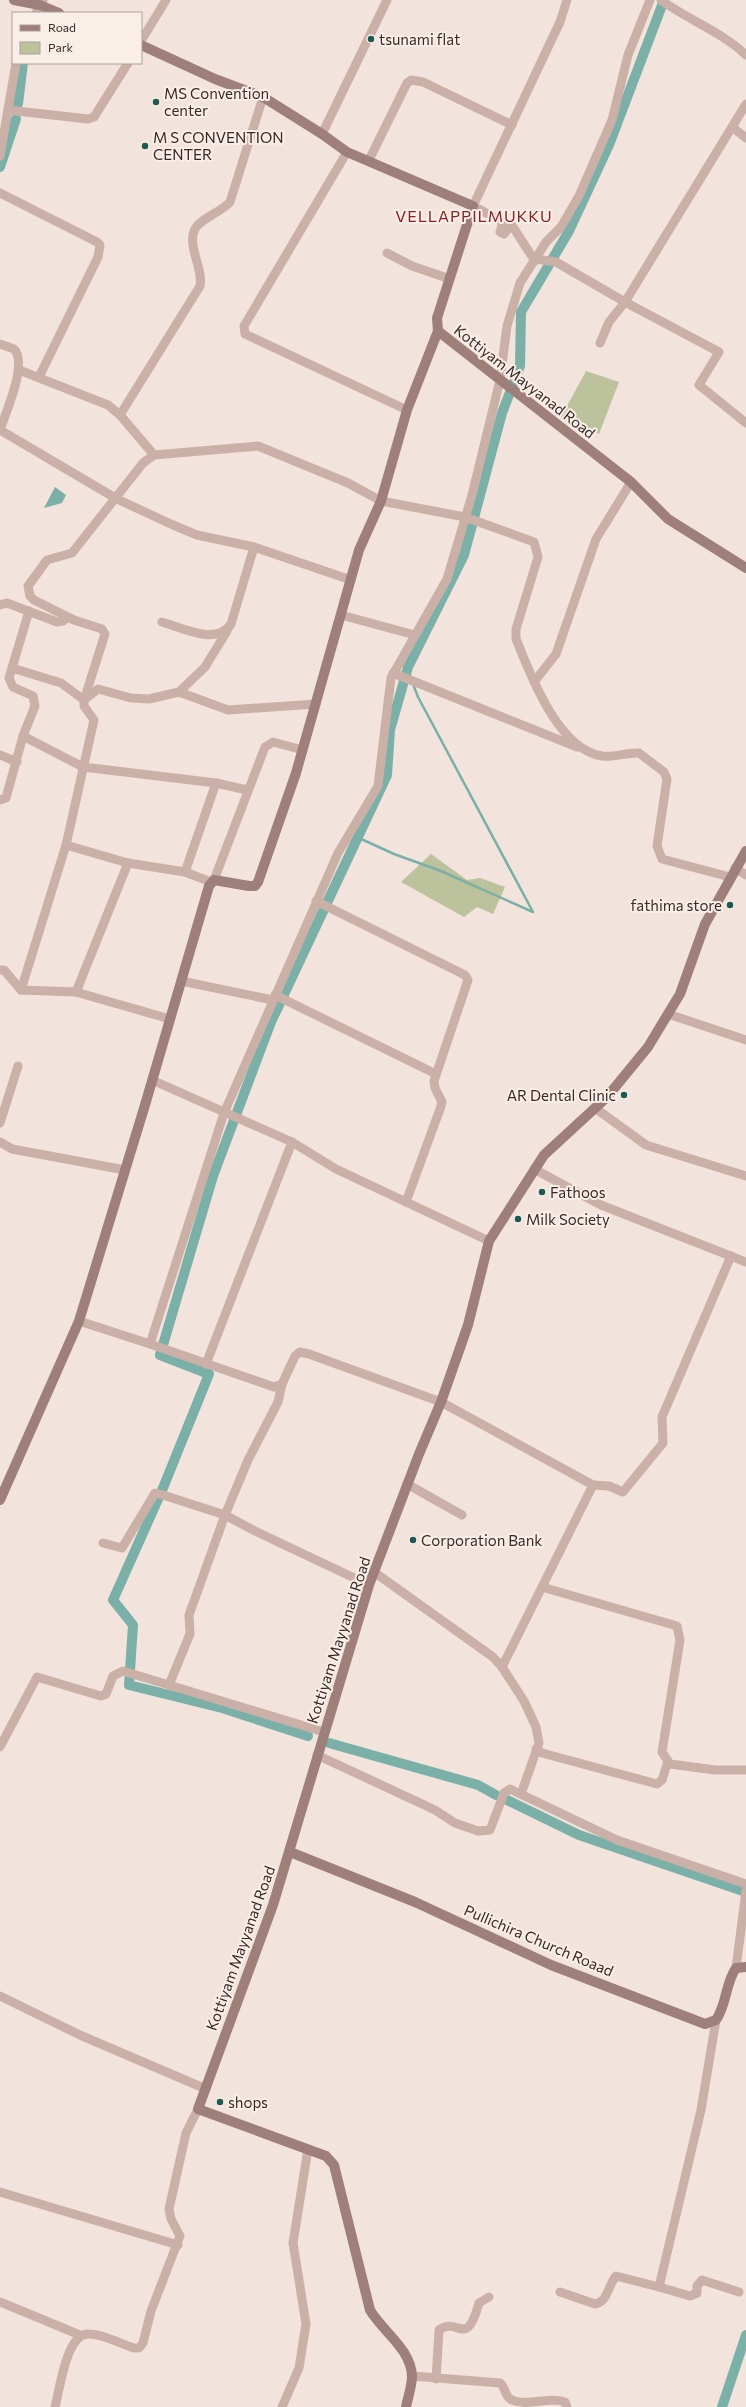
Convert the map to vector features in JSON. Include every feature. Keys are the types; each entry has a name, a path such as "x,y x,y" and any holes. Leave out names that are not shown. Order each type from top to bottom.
{"main road":[{"path":"14,0 56,12"},
{"path":"142,46 215,79 263,97 322,134 347,152 473,206"},
{"name":"Kottiyam Mayyanad Road","path":"473,206 437,318 438,331 631,482 668,519 746,568"},
{"path":"0,1500 79,1321 212,881 249,886 255,886 258,882 303,750 359,550 382,501 407,410 438,331"},
{"name":"Kottiyam Mayyanad Road","path":"198,2109 273,1905 369,1584 407,1484 441,1402 468,1325 489,1241 544,1155 594,1108 632,1068 668,1014 680,994 705,924 735,868 746,851"},
{"name":"Pullichira Church Roaad","path":"290,1852 415,1902 551,1965 705,2024 716,2020"},
{"path":"716,2020 723,2010 729,1978 741,1968"},
{"path":"198,2109 326,2156 334,2165 370,2310 376,2320 408,2357 412,2376 406,2407"}],"street":[{"path":"142,39 166,0"},
{"path":"322,134 387,0"},
{"path":"535,260 511,224 504,234 500,232 502,222 473,206 560,22 567,0"},
{"path":"150,1344 224,1113 316,900 338,853 378,786 390,684 393,673 447,580 466,517 500,380 507,326 520,283 546,242 561,227 579,196 612,120 628,55 650,0"},
{"path":"661,0 705,28 733,42 746,55"},
{"path":"0,156 16,64"},
{"path":"8,110 88,119 94,117 127,64"},
{"path":"368,160 407,83 412,80 422,82 512,125"},
{"path":"120,415 200,286 201,274 193,244 194,230 198,225 225,208 230,202 263,97"},
{"path":"600,343 609,322 625,302 746,104"},
{"path":"732,127 746,138"},
{"path":"347,152 244,326 245,334 407,410"},
{"path":"0,193 100,245 98,257 39,377"},
{"path":"386,253 412,266 450,280"},
{"path":"535,260 556,262 625,302 719,352 699,385 746,423"},
{"path":"0,344 18,352 19,370 0,430 117,499 197,535 254,547 351,580"},
{"path":"19,370 101,401 120,415 154,455"},
{"path":"21,990 66,845 94,720 84,706 84,700 105,634 102,629 74,620 34,600 30,596 28,586 48,560 72,553 117,499 143,463 154,455 258,446 348,483 382,501 466,517 534,542 538,557 516,629 516,639 542,700 578,747"},
{"path":"534,682 556,654 596,540 631,482"},
{"path":"84,700 98,689 131,698 149,699 179,692 205,667 228,630 254,547"},
{"path":"0,605 7,603 57,622 63,621 67,616 74,620"},
{"path":"0,800 6,798 23,736 35,700 29,693 10,684 12,668 29,611"},
{"path":"341,615 415,636"},
{"path":"162,622 215,635 228,630"},
{"path":"12,668 61,683 84,700"},
{"path":"393,673 603,756 639,753 664,772 667,779 657,846 662,859 730,877"},
{"path":"179,692 228,710 316,704"},
{"path":"23,736 83,767 216,783 248,790"},
{"path":"66,845 128,863 185,872 212,881 268,744 279,743 303,750"},
{"path":"0,755 17,762"},
{"path":"185,872 216,783"},
{"path":"76,992 128,863"},
{"path":"735,868 746,875"},
{"path":"316,900 465,975 468,980 436,1074 435,1088 442,1102 406,1202"},
{"path":"0,970 4,970 21,990 76,992 170,1019"},
{"path":"181,981 274,998 436,1074"},
{"path":"668,1014 746,1040"},
{"path":"0,1123 18,1066"},
{"path":"152,1080 292,1142 336,1169 489,1241"},
{"path":"594,1108 646,1145 746,1176"},
{"path":"0,1142 12,1149 125,1170"},
{"path":"206,1364 292,1142"},
{"path":"534,1169 601,1205 746,1262"},
{"path":"169,1685 190,1634 189,1615 225,1515 248,1460 278,1402 282,1384 295,1356 304,1352 441,1402 593,1485 609,1486 623,1492 663,1443 662,1417 731,1256"},
{"path":"79,1321 274,1387 282,1384"},
{"path":"407,1484 462,1515"},
{"path":"502,1667 593,1485"},
{"path":"103,1543 122,1548 155,1493 166,1495 225,1515 255,1531 369,1584"},
{"path":"374,1572 493,1657 502,1667 524,1701 536,1727 538,1736 536,1749 521,1794"},
{"path":"542,1587 677,1626 680,1640 662,1752 669,1762 715,1770 746,1770"},
{"path":"0,1748 37,1677 101,1696 106,1694 114,1676 118,1672 130,1673 324,1732"},
{"path":"536,1749 542,1753 657,1784 662,1780 669,1762"},
{"path":"317,1755 435,1810 455,1823 478,1831 490,1830 507,1789 521,1794 617,1840 746,1884"},
{"path":"741,1968 746,1891"},
{"path":"0,1996 80,2035 206,2089"},
{"path":"659,2287 701,2110 716,2020"},
{"path":"0,2302 80,2335 90,2334 139,2348 162,2280 178,2245 180,2236 171,2219 169,2209 184,2140 198,2109"},
{"path":"282,2407 299,2368 306,2324 293,2243 308,2149"},
{"path":"0,2192 178,2245"},
{"path":"560,2292 595,2304 605,2298 611,2282 616,2276 690,2296 697,2293 697,2286 702,2280 738,2292"},
{"path":"436,2379 438,2330 443,2327 469,2327 474,2324 479,2303 489,2297"},
{"path":"55,2407 69,2353 75,2339 80,2335"},
{"path":"412,2376 500,2383 504,2385 507,2396 512,2401 528,2402 557,2399 565,2402 567,2407"}],"green space":[{"path":"586,371 619,382 599,434 561,417"},
{"path":"431,854 467,880 480,878 505,887 493,914 477,907 464,917 401,882"}],"water":[{"path":"55,487 66,495 62,503 44,508"}],"waterway":[{"path":"308,1736 222,1708 129,1685 133,1625 113,1600 163,1488 209,1374 160,1355 213,1176 271,1022 387,775 390,730 408,667 464,555 502,413 520,366 521,312 569,231 609,145 664,0"},
{"path":"18,104 23,64"},
{"path":"0,167 16,119"},
{"path":"408,667 411,678"},
{"path":"359,838 394,854 441,871 533,912 418,697 413,684"},
{"path":"329,1743 478,1785 496,1795"},
{"path":"507,1800 579,1835 746,1892"},
{"path":"722,2407 746,2335"}],"place":[{"name":"tsunami flat","path":"371,39"},
{"name":"MS Convention center","path":"156,102"},
{"name":"M S CONVENTION CENTER","path":"145,146"},
{"name":"fathima store","path":"730,905"},
{"name":"AR Dental Clinic","path":"624,1095"},
{"name":"Fathoos","path":"542,1192"},
{"name":"Milk Society","path":"518,1219"},
{"name":"Corporation Bank","path":"413,1540"},
{"name":"shops","path":"220,2102"}],"district":[{"name":"VELLAPPILMUKKU","path":"474,215"}]}
